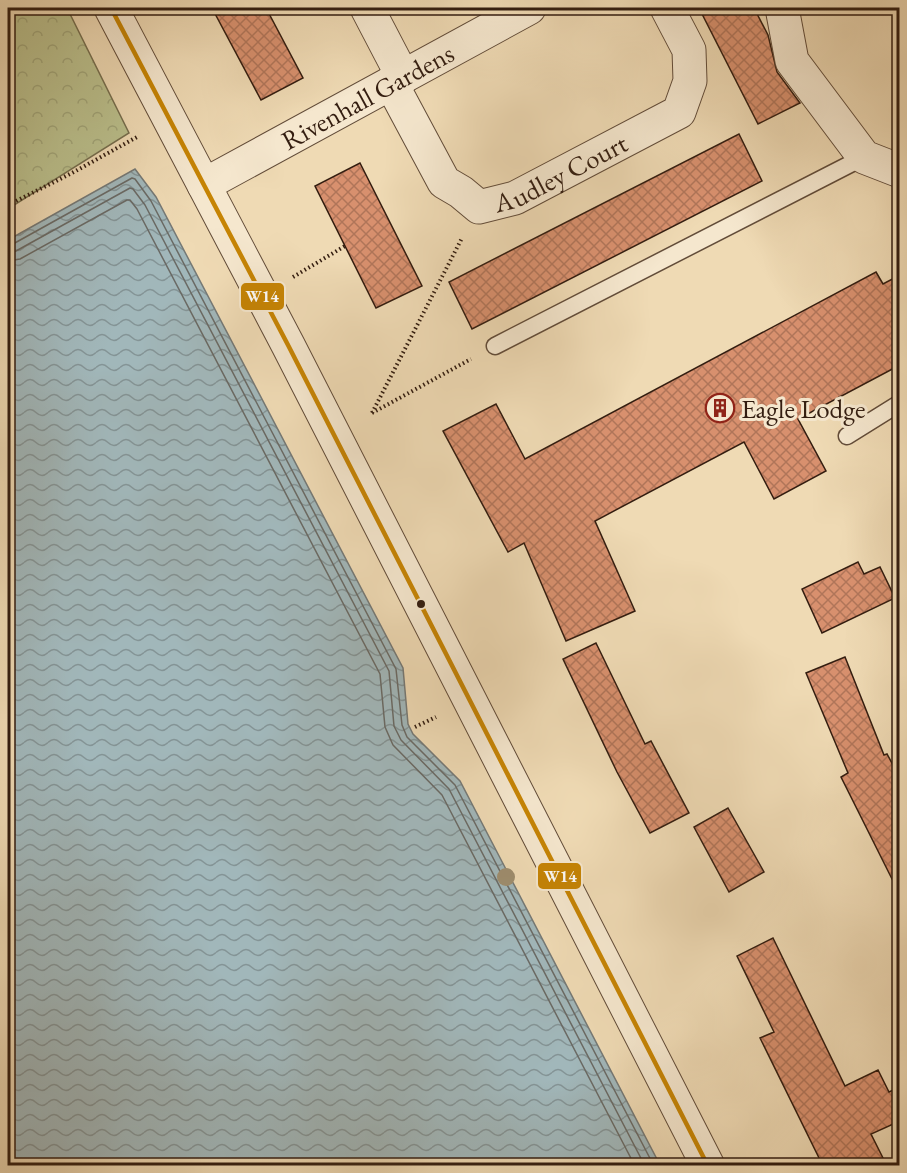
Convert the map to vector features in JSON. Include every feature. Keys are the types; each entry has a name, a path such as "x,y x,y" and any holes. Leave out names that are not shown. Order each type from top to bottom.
{"street":[{"path":"111,8 288,345 708,1166"},
{"name":"Audley Court","path":"367,8 444,183 461,192 479,207 515,198 679,112 690,81 689,50 667,8"},
{"name":"Rivenhall Gardens","path":"204,185 397,80 488,17 529,8"},
{"path":"782,8 792,62 864,157 900,171"}],"lane":[{"path":"495,346 864,157"},
{"path":"847,436 900,403"}],"path":[{"path":"8,205 142,134"},
{"path":"372,413 479,207"},
{"path":"287,280 345,246"},
{"path":"366,416 495,346"},
{"path":"415,727 441,714"}],"green space":[{"path":"8,8 67,8 129,133 8,209"}],"water":[{"path":"135,169 156,197 403,668 408,724 413,734 460,781 660,1165 8,1165 8,240"}],"building":[{"path":"212,8 266,8 303,78 261,100"},
{"path":"699,8 754,8 768,35 777,72 800,103 758,124"},
{"path":"739,134 762,181 472,329 449,282"},
{"path":"360,163 422,286 376,308 315,186"},
{"name":"Eagle Lodge","path":"876,272 883,284 900,275 900,365 798,419 826,471 774,499 744,442 595,521 635,611 566,641 524,543 508,552 443,431 496,404 525,459"},
{"path":"858,562 864,574 880,567 895,598 822,633 802,589"},
{"path":"596,643 645,744 651,741 689,813 650,833 617,772 563,659"},
{"path":"845,657 884,755 887,754 900,778 900,895 841,777 848,773 806,673"},
{"path":"728,808 764,872 729,892 694,827"},
{"path":"773,938 845,1086 878,1070 889,1092 900,1087 900,1121 871,1134 887,1166 823,1166 760,1038 774,1032 737,956"}],"transit line":[{"name":"W14","path":"111,8 288,345 708,1166"}],"place":[{"name":"Eagle Lodge","path":"720,408"}]}
